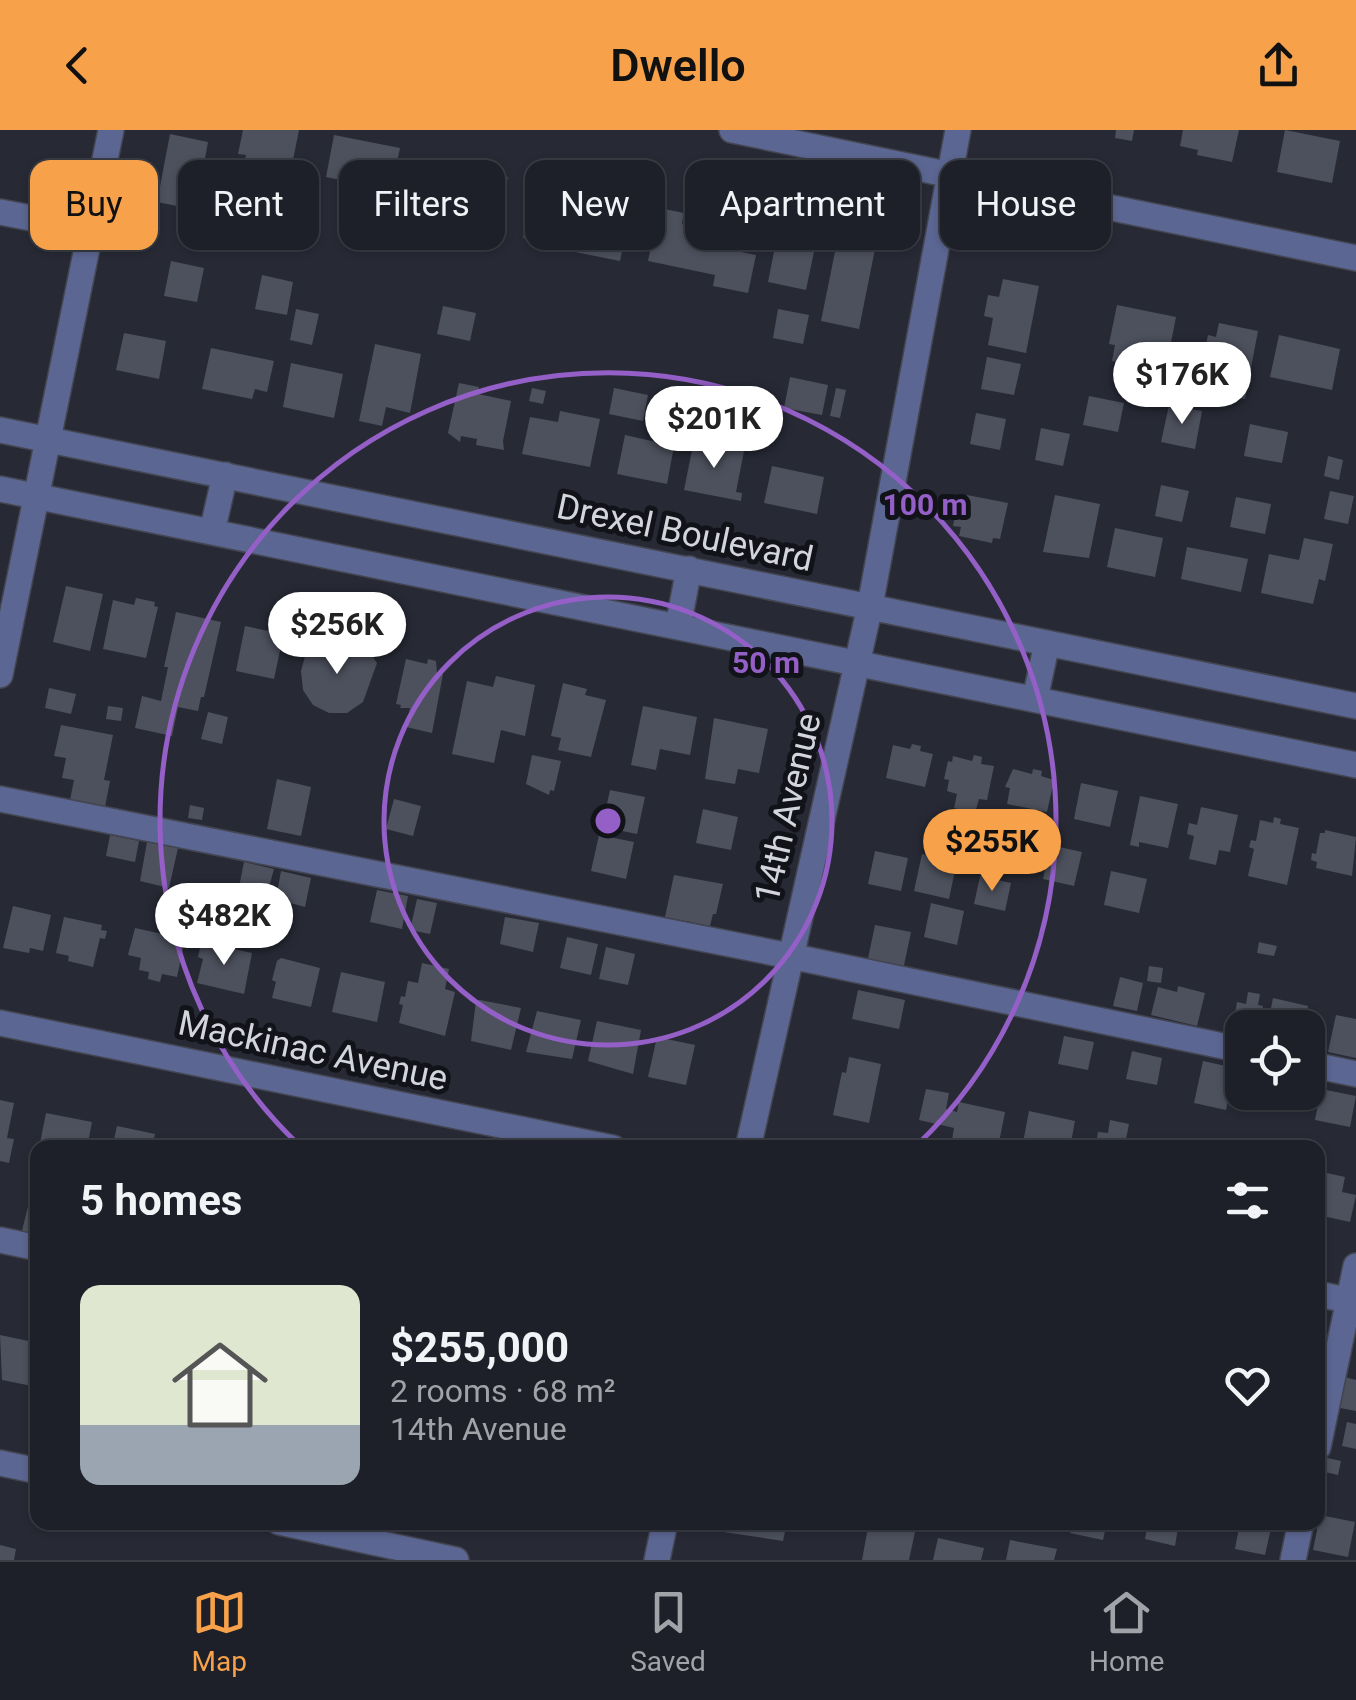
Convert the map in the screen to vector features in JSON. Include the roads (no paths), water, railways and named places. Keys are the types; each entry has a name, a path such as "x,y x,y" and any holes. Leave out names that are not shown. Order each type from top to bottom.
{"street":[{"path":"106,160 112,130"},
{"path":"732,130 940,171"},
{"name":"14th Avenue","path":"952,160 958,130"},
{"path":"1111,207 1356,258"},
{"path":"0,212 30,218"},
{"name":"14th Avenue","path":"750,1140 870,606 940,227"},
{"path":"0,675 89,250"},
{"name":"Drexel Boulevard","path":"0,430 1356,706"},
{"path":"212,532 224,475"},
{"path":"0,489 1356,764"},
{"path":"678,626 689,569"},
{"path":"1036,699 1047,642"},
{"path":"0,799 1225,1046"},
{"name":"Mackinac Avenue","path":"0,1022 574,1140"},
{"path":"1325,1068 1356,1074"},
{"path":"0,1240 30,1246"},
{"path":"1325,1417 1352,1301 1356,1266"},
{"path":"1325,1295 1352,1301"},
{"path":"0,1463 30,1469"},
{"path":"316,1530 456,1560"},
{"path":"657,1560 663,1530"},
{"path":"1293,1560 1299,1530"}]}
